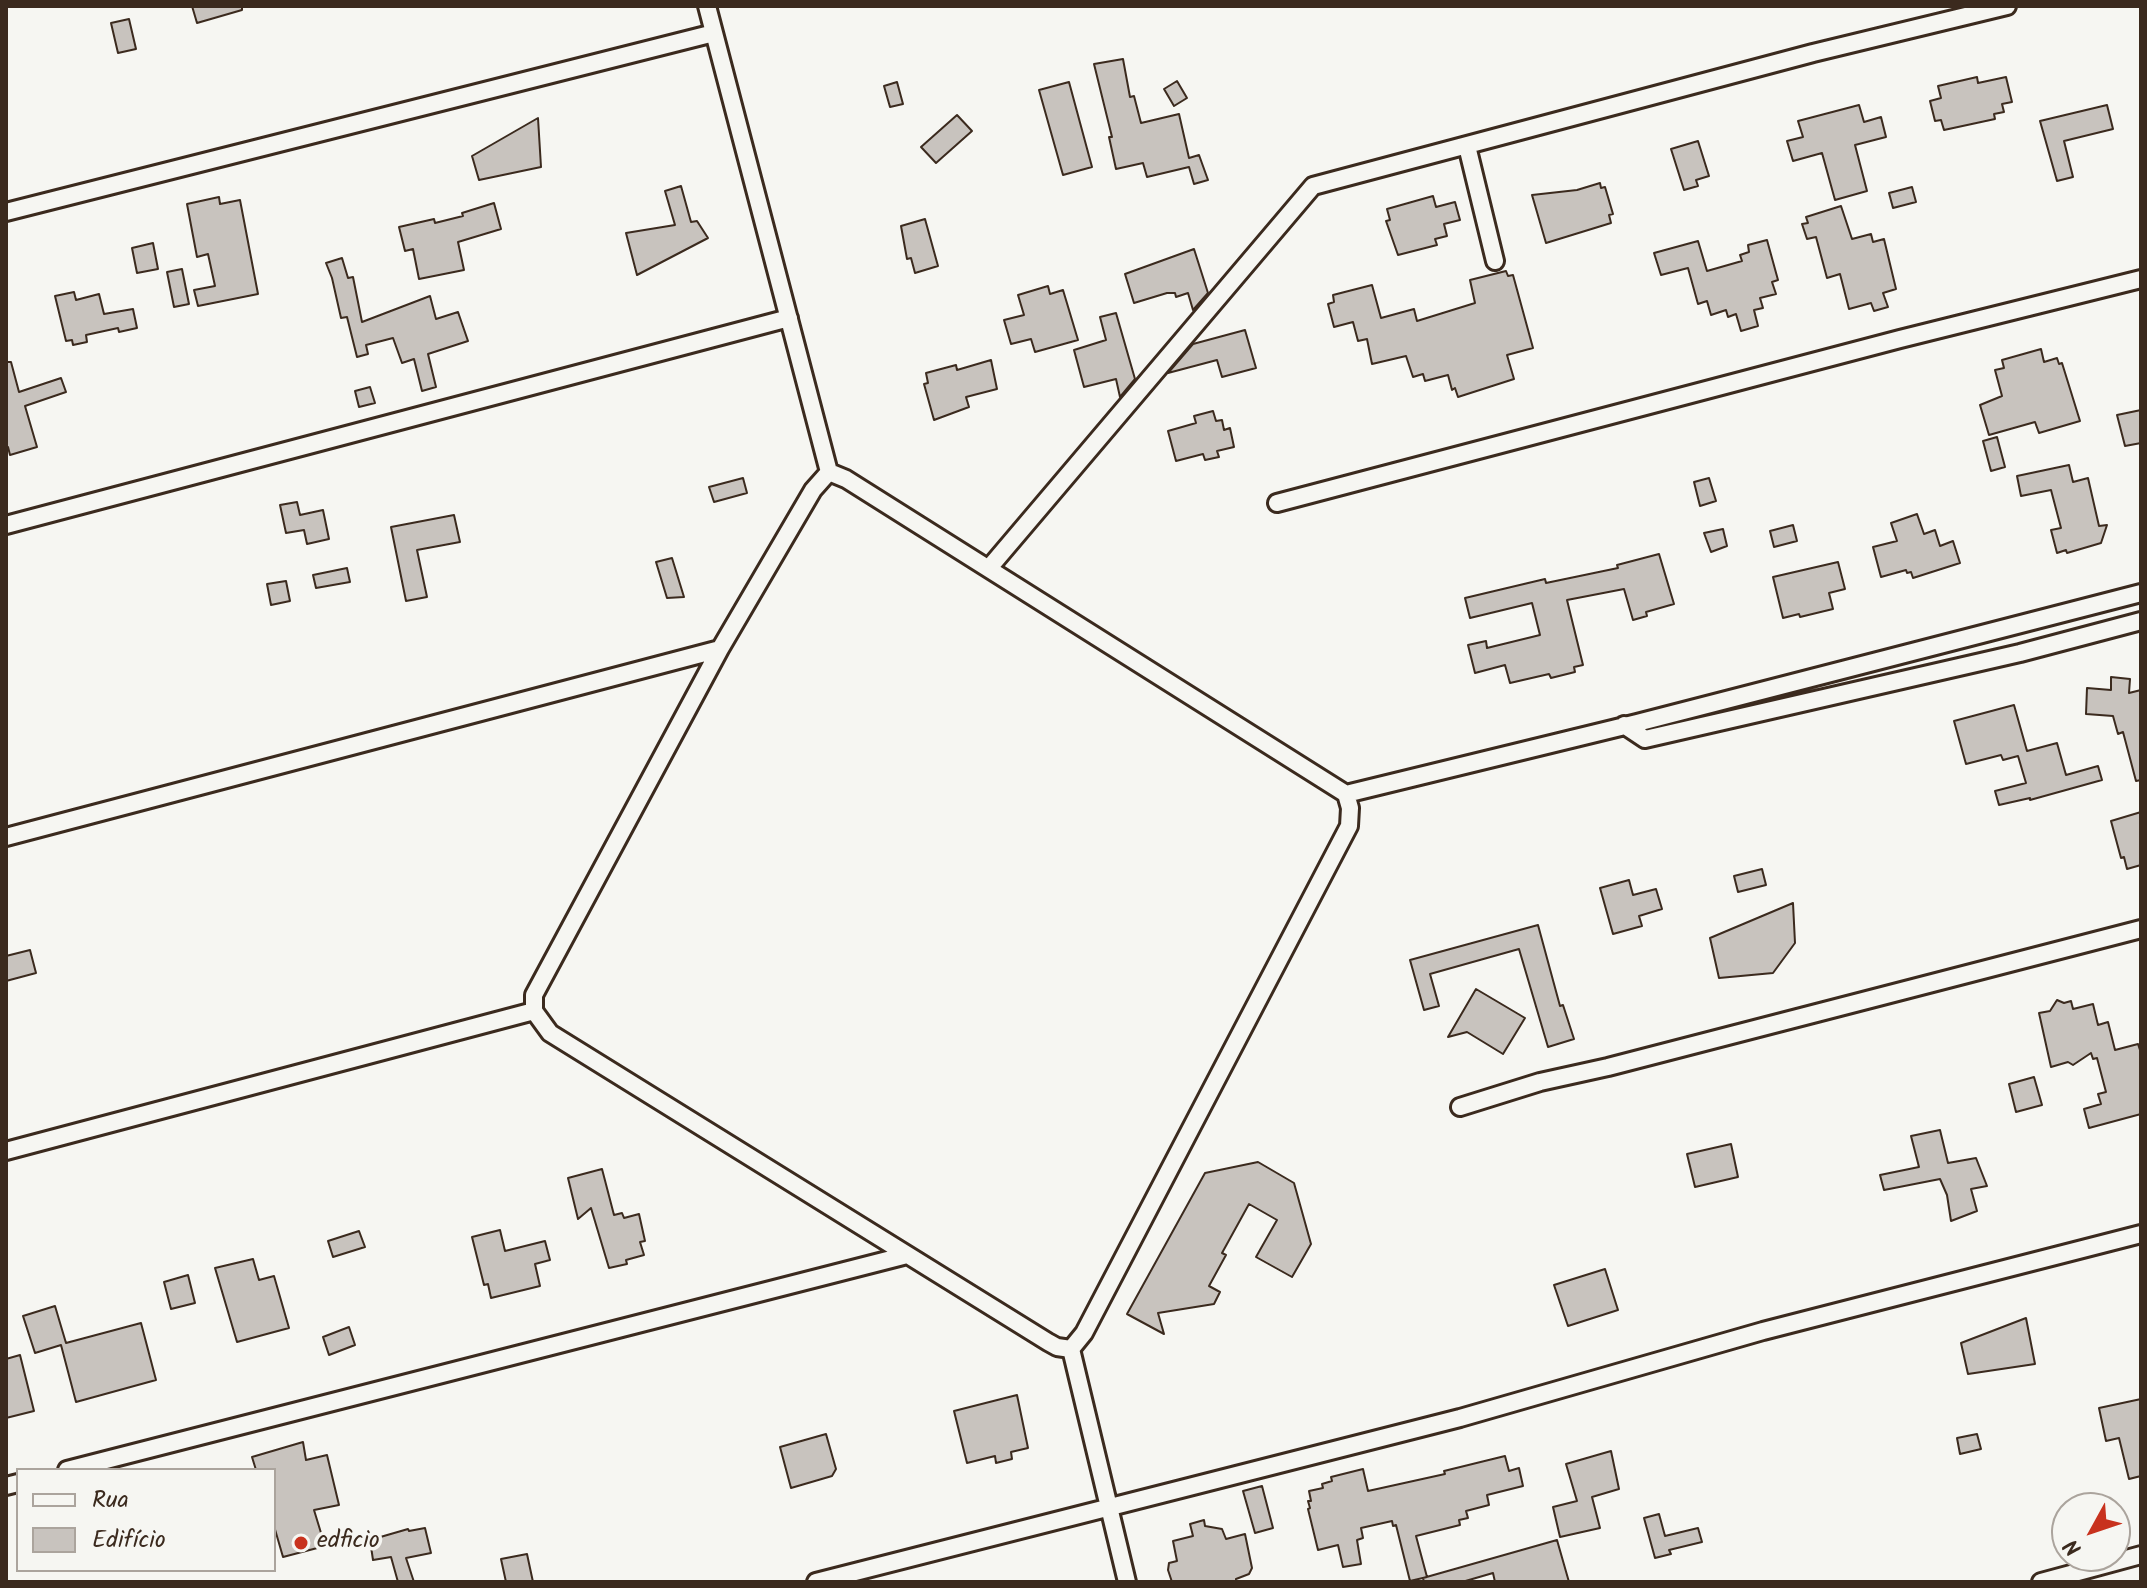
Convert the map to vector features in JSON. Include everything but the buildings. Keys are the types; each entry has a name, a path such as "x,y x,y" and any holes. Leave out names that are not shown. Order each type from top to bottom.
{"street":[{"path":"707,6 829,472"},
{"path":"989,568 1313,186 1813,53 2007,6"},
{"path":"6,212 714,33"},
{"path":"1467,146 1495,261"},
{"path":"1277,503 2141,279"},
{"path":"6,525 789,318"},
{"path":"829,472 846,479 989,568 1346,794 1350,808 1349,826 1084,1333 1071,1349"},
{"path":"829,472 813,490 720,649 534,995 534,1011 550,1033 1048,1342 1071,1349"},
{"path":"1346,794 2141,593"},
{"path":"1624,725 1645,739 2020,653 2141,621"},
{"path":"2016,626 2020,653"},
{"path":"6,837 720,649"},
{"path":"1460,1107 1540,1082 2141,929"},
{"path":"6,1151 534,1011"},
{"path":"816,1582 1460,1418 1763,1331 2141,1234"},
{"path":"75,1468 907,1255"},
{"path":"1071,1349 1127,1582"},
{"path":"2041,1582 2141,1555"}],"place":[{"name":"edficio","path":"301,1543"}]}
